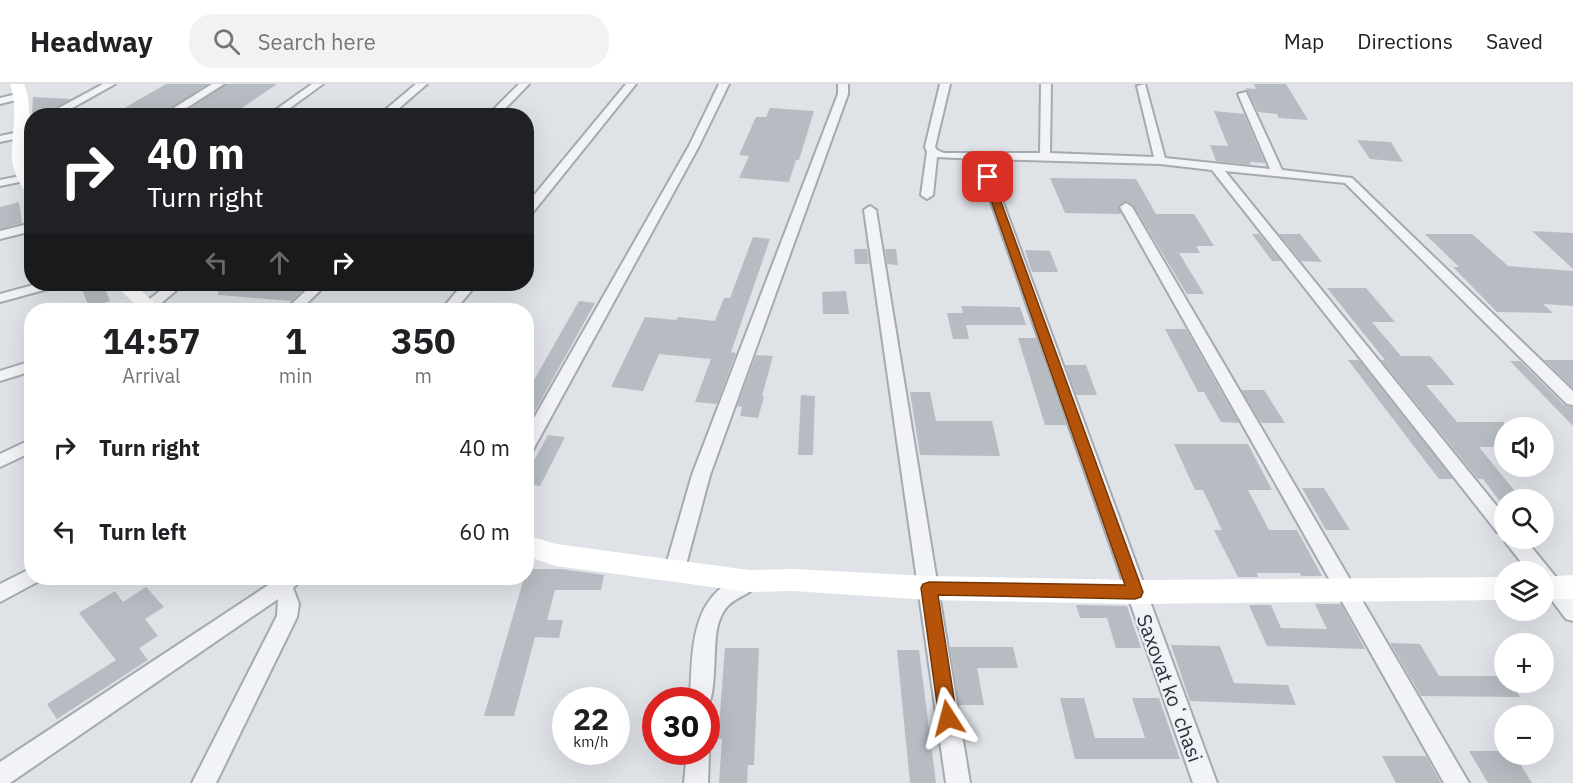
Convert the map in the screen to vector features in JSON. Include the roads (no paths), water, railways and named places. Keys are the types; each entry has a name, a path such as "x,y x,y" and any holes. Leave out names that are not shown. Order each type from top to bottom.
{"street":[{"path":"64,108 110,84"},
{"path":"179,108 219,84"},
{"path":"284,108 318,84"},
{"path":"393,108 422,84"},
{"path":"500,108 524,84"},
{"path":"534,203 631,84"},
{"path":"534,434 693,146 724,84"},
{"path":"674,572 701,475 843,94 843,84"},
{"path":"927,195 932,152 930,147 945,84"},
{"path":"1045,156 1046,84"},
{"path":"1142,86 1160,160"},
{"path":"0,101 19,90 24,118"},
{"path":"1243,94 1276,172"},
{"path":"0,139 24,130"},
{"path":"24,140 20,162 24,172"},
{"path":"932,152 943,156 1045,156 1160,160 1348,180 1573,400"},
{"name":"Saxovat koʻchasi","path":"980,155 1205,783"},
{"path":"1216,167 1494,515"},
{"path":"0,183 24,186"},
{"path":"1126,207 1345,592 1457,783"},
{"path":"870,210 958,783"},
{"path":"0,235 24,229"},
{"path":"0,298 26,291"},
{"path":"131,291 144,303"},
{"path":"156,303 169,291"},
{"path":"300,303 312,291"},
{"path":"454,303 464,291"},
{"path":"0,376 24,368"},
{"path":"0,461 24,449"},
{"path":"534,548 556,555 749,581 793,580 929,588 1135,592 1494,589"},
{"path":"1522,549 1533,561"},
{"path":"0,594 24,580"},
{"path":"702,687 710,614 721,599 749,581"},
{"path":"0,776 281,585"},
{"path":"204,783 287,617 290,608 287,585"},
{"path":"1554,586 1573,613"},
{"path":"696,783 697,765"}]}
